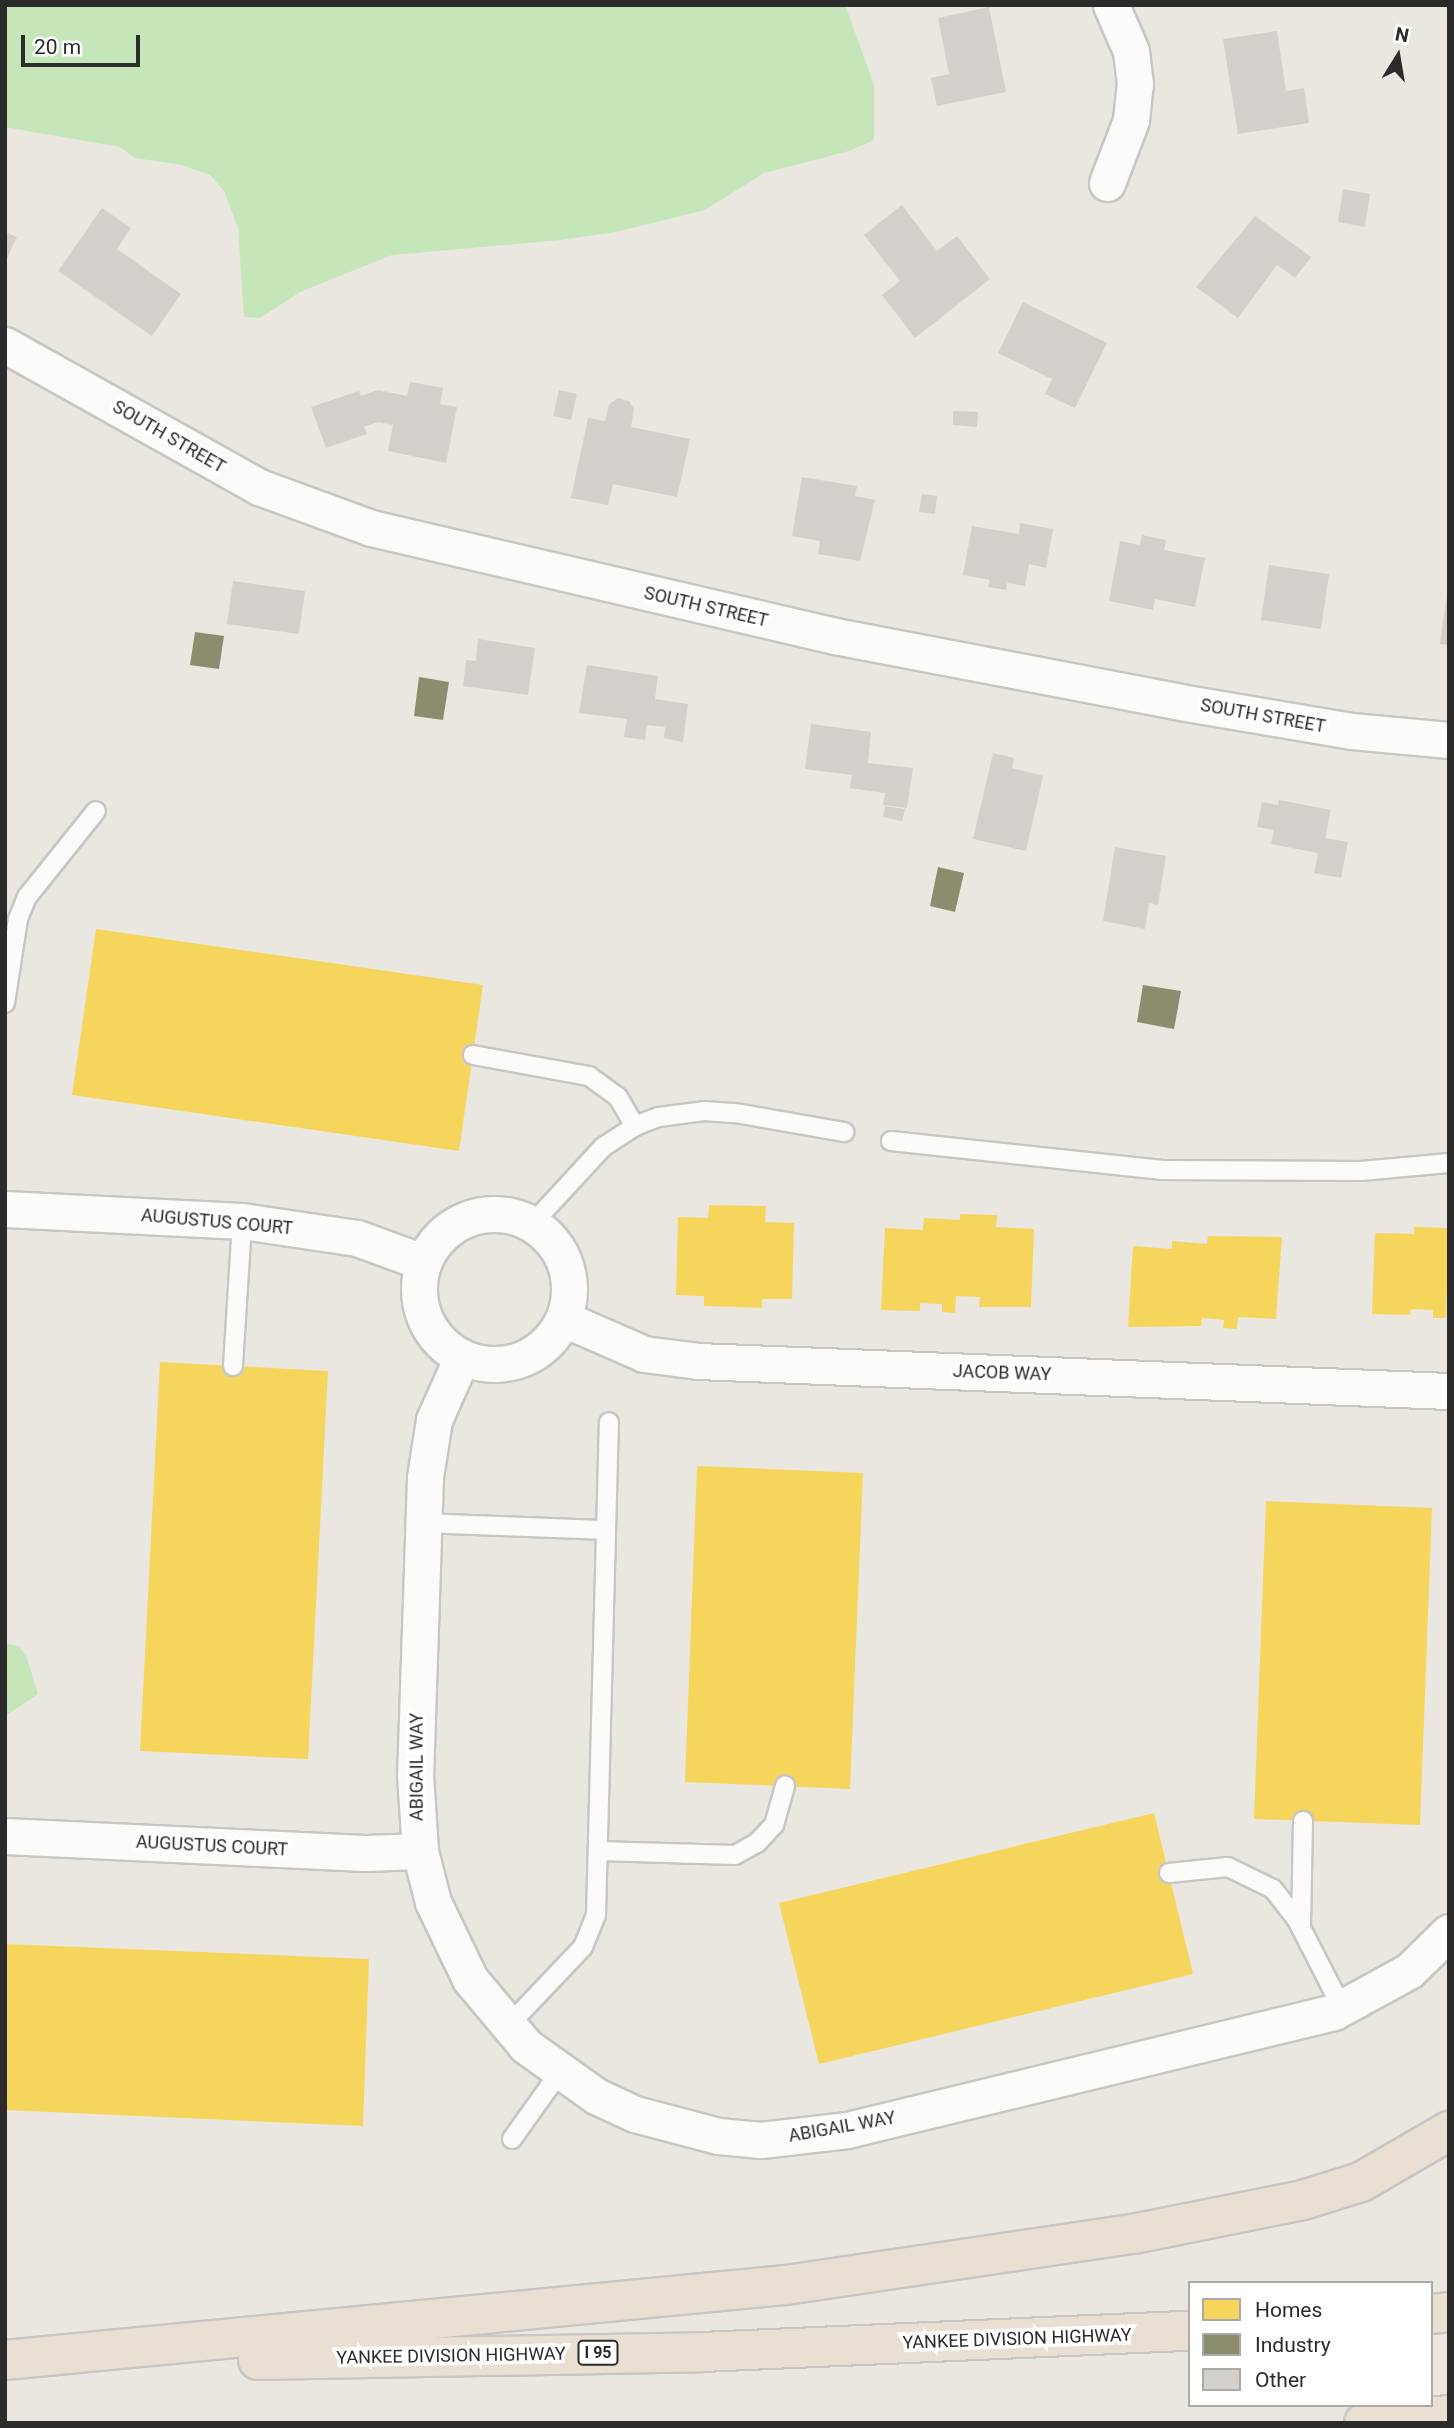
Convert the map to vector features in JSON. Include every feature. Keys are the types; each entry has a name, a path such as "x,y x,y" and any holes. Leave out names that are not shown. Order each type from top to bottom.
{"highway":[{"path":"5,2360 786,2285 1105,2238 1254,2211 1361,2182 1449,2131"},
{"name":"YANKEE DIVISION HIGHWAY","path":"5,2366 702,2352 1188,2331"},
{"path":"1364,2423 1449,2415"}],"street":[{"path":"1107,183 1131,120 1135,84 1131,51 1111,5"},
{"name":"SOUTH STREET","path":"5,345 259,487 371,528 849,638 1275,718 1449,740"},
{"name":"AUGUSTUS COURT","path":"5,1209 242,1221 357,1238 424,1262"},
{"path":"494,1214 532,1224 551,1239 564,1259 569,1295 564,1318 539,1350 515,1361 488,1364 462,1357 439,1341 424,1317 419,1289 424,1262 437,1240 469,1218 494,1214"},
{"name":"JACOB WAY","path":"564,1318 628,1349 698,1361 1449,1391"},
{"name":"ABIGAIL WAY","path":"462,1357 434,1420 423,1523 415,1775 420,1851 449,1942 507,2027 559,2073 625,2110 676,2128 761,2140 804,2137 1342,2008 1409,1971 1449,1931"},
{"name":"AUGUSTUS COURT","path":"5,1836 365,1853 420,1851"}],"lane":[{"path":"5,1003 18,919 27,897 96,811"},
{"path":"473,1055 597,1080 618,1097 635,1126"},
{"path":"532,1224 583,1165 635,1126 704,1111 844,1132"},
{"path":"891,1141 1162,1170 1360,1171 1449,1163"},
{"path":"233,1366 242,1221"},
{"path":"507,2027 587,1939 596,1915 609,1422"},
{"path":"423,1523 606,1530"},
{"path":"598,1851 735,1854 757,1843 774,1825 785,1786"},
{"path":"1301,1926 1303,1821"},
{"path":"1169,1873 1202,1866 1240,1870 1273,1889 1301,1926 1342,2008"},
{"path":"512,2139 559,2073"}],"green space":[{"path":"5,5 845,5 874,84 874,140 849,151 764,173 705,210 616,232 560,240 392,255 300,292 260,318 244,317 238,228 224,191 210,175 182,165 135,158 120,147 5,127"},
{"path":"7,1644 19,1646 27,1658 38,1694 5,1716"}],"building: Homes":[{"path":"96,929 483,985 459,1151 72,1095"},
{"path":"709,1205 766,1206 765,1222 794,1223 792,1299 762,1299 762,1308 704,1306 704,1296 676,1295 678,1217 708,1218"},
{"path":"960,1214 997,1215 996,1227 1034,1229 1031,1307 979,1307 980,1297 956,1296 955,1313 942,1312 942,1304 920,1303 920,1311 881,1310 885,1228 923,1230 924,1218 960,1220"},
{"path":"1414,1227 1449,1228 1446,1318 1433,1318 1433,1310 1411,1309 1410,1315 1372,1314 1375,1233 1414,1234"},
{"path":"1208,1236 1282,1237 1276,1319 1238,1317 1237,1329 1223,1328 1224,1320 1202,1318 1201,1326 1128,1327 1133,1246 1172,1249 1172,1241 1207,1244"},
{"path":"160,1362 328,1371 308,1759 140,1751"},
{"path":"697,1466 863,1473 850,1789 685,1782"},
{"path":"1266,1501 1432,1508 1420,1825 1254,1819"},
{"path":"1154,1813 1193,1974 819,2064 779,1903"},
{"path":"5,1944 369,1959 363,2126 5,2110"}],"building: Industry":[{"path":"195,632 224,636 219,669 190,665"},
{"path":"419,677 449,682 443,720 414,716"},
{"path":"938,867 964,873 955,912 930,906"},
{"path":"1143,985 1181,991 1174,1029 1137,1022"}],"building: Other":[{"path":"989,7 1006,92 937,106 931,78 949,74 938,18"},
{"path":"1277,31 1286,91 1304,88 1309,123 1238,134 1223,39"},
{"path":"1343,189 1370,194 1365,227 1338,222"},
{"path":"902,205 937,251 957,236 990,279 915,338 882,295 900,281 864,235"},
{"path":"102,208 131,228 117,249 181,294 152,336 58,271"},
{"path":"1255,216 1311,257 1295,278 1277,265 1238,318 1196,287"},
{"path":"5,232 17,237 5,263"},
{"path":"1023,302 1107,343 1075,408 1045,394 1052,379 998,353"},
{"path":"410,382 443,388 440,404 457,407 446,463 388,451 393,425 378,422 364,427 367,434 326,448 311,407 359,391 361,396 378,390 407,396"},
{"path":"559,390 577,394 571,420 553,416"},
{"path":"618,398 629,401 634,409 631,427 690,439 677,497 613,484 608,505 571,498 588,418 605,421 609,404"},
{"path":"953,411 978,412 977,427 953,425"},
{"path":"802,477 857,486 855,496 875,500 860,561 818,554 820,541 792,536"},
{"path":"922,494 937,496 935,514 919,512"},
{"path":"1020,523 1053,529 1046,568 1029,564 1025,586 1007,583 1006,590 988,587 990,580 963,575 972,526 1019,534"},
{"path":"1142,535 1166,540 1164,550 1205,558 1195,607 1155,599 1153,610 1109,601 1120,541 1140,545"},
{"path":"1269,565 1329,574 1321,629 1261,620"},
{"path":"233,581 305,591 299,634 227,624"},
{"path":"1449,594 1449,645 1440,644"},
{"path":"478,639 535,648 528,695 463,686 466,660 476,661"},
{"path":"587,665 658,676 655,699 688,704 683,742 664,738 665,727 647,725 645,740 624,737 627,719 579,713"},
{"path":"811,724 871,732 868,763 913,768 907,808 883,805 885,793 850,788 852,775 805,769"},
{"path":"993,753 1014,758 1012,768 1043,776 1026,851 973,839"},
{"path":"1279,800 1331,810 1325,838 1348,842 1341,878 1314,873 1318,853 1271,844 1274,830 1257,827 1262,802 1278,805"},
{"path":"885,806 905,809 902,821 883,817"},
{"path":"1115,847 1166,856 1158,905 1149,903 1145,929 1103,921"}]}
